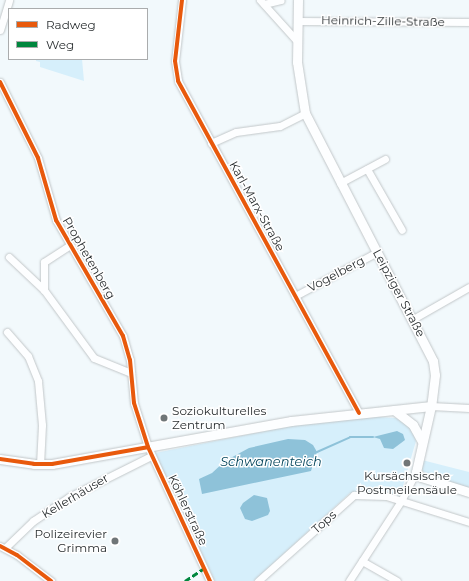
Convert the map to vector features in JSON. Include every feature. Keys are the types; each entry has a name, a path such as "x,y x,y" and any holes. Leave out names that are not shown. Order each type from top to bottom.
{"main road":[{"name":"Leipziger Straße","path":"298,0 297,41 299,84 305,114 413,319 433,361 435,375 431,406 416,472"},
{"path":"0,459 40,464 150,451 291,421 431,406"},
{"path":"394,410 413,425 422,442"},
{"path":"416,472 421,477 469,492"}],"street":[{"path":"0,30 9,0"},
{"name":"Karl-Marx-Straße","path":"182,0 176,48 176,75 211,143 359,413"},
{"path":"262,2 281,0"},
{"path":"262,2 297,41"},
{"name":"Heinrich-Zille-Straße","path":"298,21 469,22"},
{"name":"Prophetenberg","path":"0,82 32,143 48,202 70,245 123,336 131,373 134,403 150,451"},
{"path":"211,143 236,132 280,126 305,114"},
{"path":"340,183 385,159"},
{"path":"367,169 402,230"},
{"path":"44,290 44,262 70,245"},
{"name":"Vogelberg","path":"295,296 377,252"},
{"path":"8,257 44,290 94,358 131,373"},
{"path":"413,319 469,287"},
{"path":"6,332 28,356 38,381 42,425 40,464"},
{"path":"431,406 469,408"},
{"name":"Kellerhäuser","path":"3,547 33,521 69,497 150,451"},
{"name":"Köhlerstraße","path":"150,451 210,581"},
{"name":"Leipziger Straße","path":"349,581 401,501 416,472"},
{"name":"Tops","path":"258,581 354,495 386,496 469,522"},
{"path":"3,547 51,581"},
{"path":"362,561 398,581"}],"shaded area":[{"path":"82,60 84,81 40,67 40,62 36,61"},
{"path":"362,416 396,418 411,427 416,441 400,496 382,491 350,493 254,581 215,581 155,453 320,420"},
{"path":"422,460 469,472 469,488 426,475 421,468"}],"water":[{"path":"397,431 403,434 405,440 393,449 384,448 380,439 373,437"},
{"name":"Schwanenteich","path":"288,439 305,440 313,445 317,452 311,471 202,494 199,479 212,473 225,461 249,448"},
{"path":"254,495 267,498 270,511 268,515 252,521 245,519 240,508 243,503"}],"waterway":[{"path":"317,452 350,437 373,437"}],"marked path":[{"path":"185,581 204,568"}],"cycle path":[{"path":"182,0 175,61 178,81 359,413"},
{"path":"0,82 38,158 56,220 123,336 130,360 134,403 148,447 210,581"},
{"path":"0,459 34,464 52,464 148,447"},
{"path":"0,546 17,555 51,581"}],"place":[{"name":"Soziokulturelles Zentrum","path":"164,418"},
{"name":"Kursächsische Postmeilensäule","path":"407,463"},
{"name":"Polizeirevier Grimma","path":"115,541"}]}
